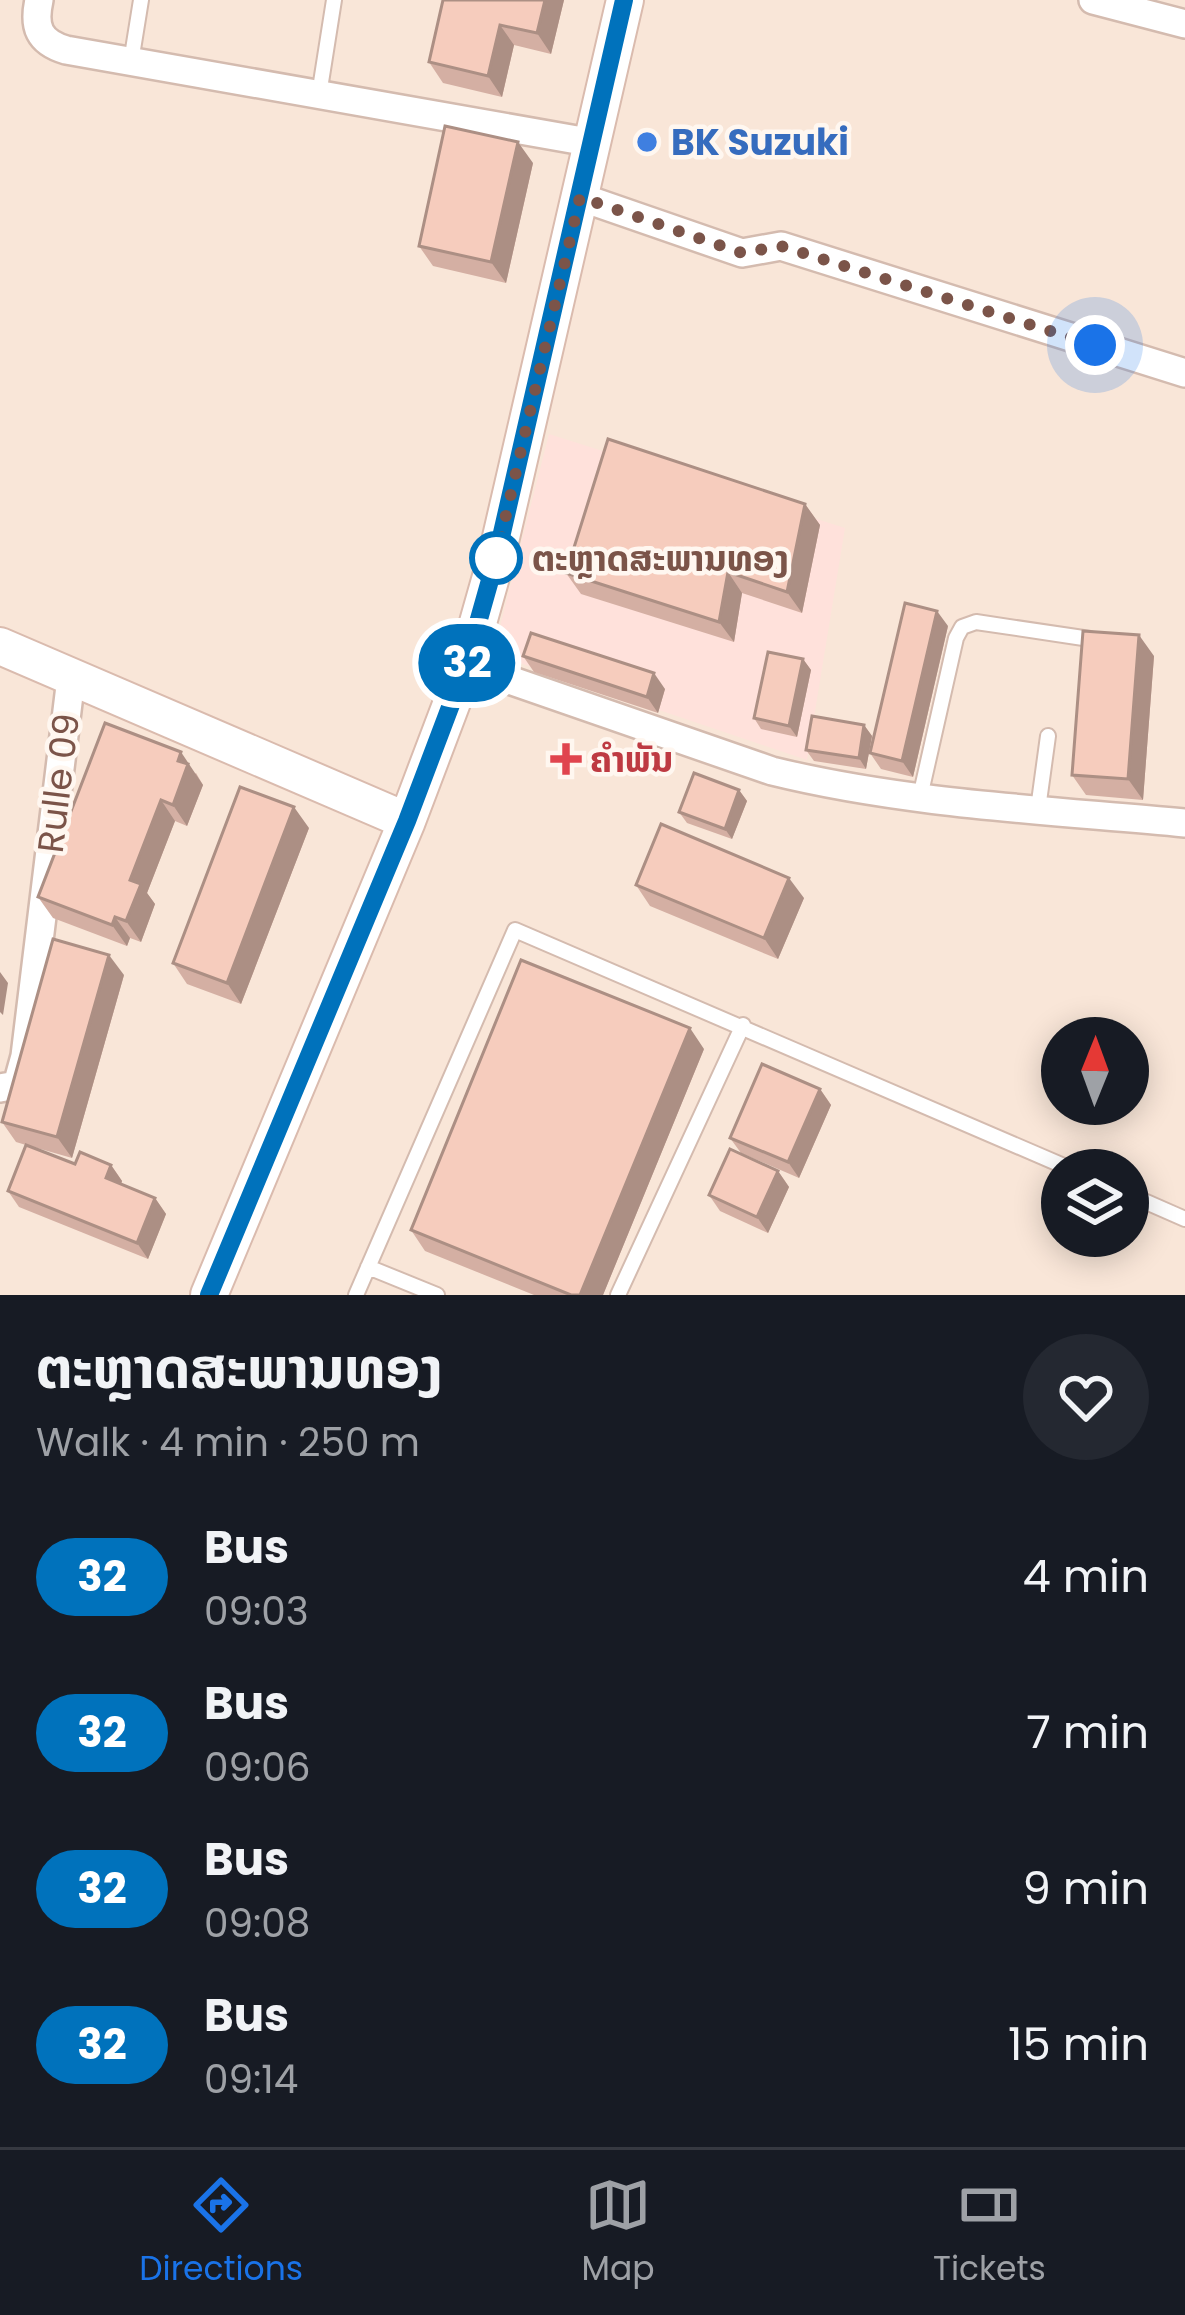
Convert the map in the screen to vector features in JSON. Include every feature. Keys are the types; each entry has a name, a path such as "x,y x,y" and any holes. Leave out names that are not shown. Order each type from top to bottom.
{"street":[{"path":"38,0 35,19 45,41 66,50 594,143"},
{"path":"209,1295 407,821 466,665 496,559 625,0"},
{"path":"1093,0 1185,24"},
{"path":"580,197 742,253 781,246 1185,373"},
{"path":"0,646 407,821"},
{"path":"466,665 772,771 920,797 1185,823"},
{"name":"Rulle 09","path":"0,1088 17,1084 25,1056 71,678"}],"lane":[{"path":"131,62 141,0"},
{"path":"319,95 334,0"},
{"path":"920,797 962,627 976,622 1090,639"},
{"path":"1038,808 1048,736"},
{"path":"356,1295 515,930 1041,1156"},
{"path":"618,1295 743,1025"},
{"path":"1149,1203 1185,1219"},
{"path":"368,1267 437,1295"}],"shaded area":[{"path":"0,0 1185,0 1185,1295 0,1295"},
{"path":"549,434 845,528 807,760 493,654"}],"building":[{"path":"443,0 545,0 537,33 500,25 488,76 429,62"},
{"path":"445,126 518,142 491,262 419,246"},
{"path":"608,439 805,504 787,592 728,572 719,622 566,573"},
{"path":"905,603 937,611 902,761 870,753"},
{"path":"1083,631 1139,635 1128,779 1072,775"},
{"path":"531,633 654,673 647,697 523,656"},
{"path":"768,652 803,659 789,726 754,718"},
{"path":"812,716 864,725 859,758 806,750"},
{"path":"105,723 181,752 178,761 188,764 173,805 161,800 130,880 141,884 126,921 115,917 112,925 38,897"},
{"path":"694,773 739,790 725,829 679,812"},
{"path":"240,787 294,807 227,983 173,963"},
{"path":"661,824 789,878 764,938 636,885"},
{"path":"53,939 109,955 57,1137 2,1122"},
{"path":"521,960 690,1028 580,1295 411,1230"},
{"path":"762,1064 820,1089 788,1162 730,1138"},
{"path":"26,1145 75,1164 80,1152 111,1165 106,1178 155,1198 137,1243 8,1191"},
{"path":"730,1149 778,1171 757,1217 709,1195"}],"bus line":[{"name":"32","path":"209,1295 407,821 466,665 496,559 624,0"}],"place":[{"name":"BK Suzuki","path":"647,142"},
{"name":"ຕະຫຼາດສະພານທອງ","path":"496,558"},
{"name":"ຄໍາພັນ","path":"566,759"}],"route":[{"path":"496,558 580,197 742,253 781,246 1095,345"}]}
